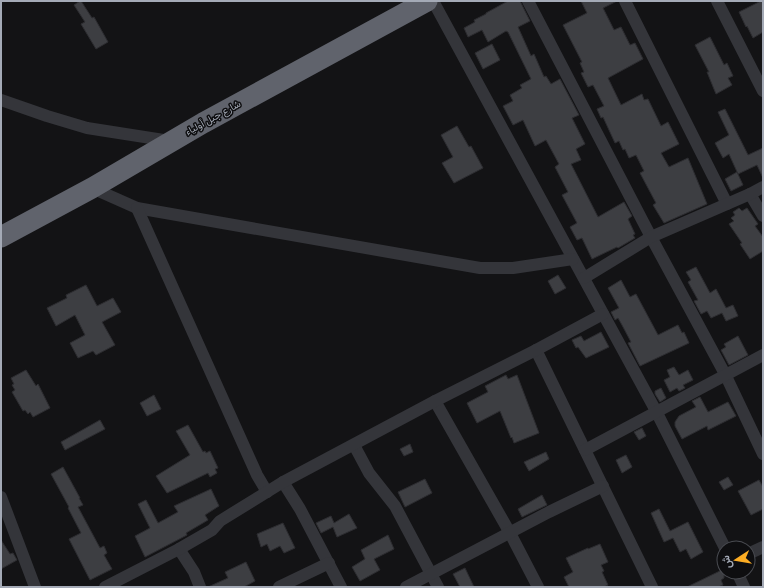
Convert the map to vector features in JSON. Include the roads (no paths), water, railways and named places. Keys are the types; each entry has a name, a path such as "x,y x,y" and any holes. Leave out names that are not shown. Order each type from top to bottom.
{"highway":[{"name":"شارع جبل أولياء","path":"1,237 92,188 171,141 424,2"}],"street":[{"path":"528,1 651,237 726,374 763,454"},
{"path":"625,1 727,204"},
{"path":"717,1 763,91"},
{"path":"424,2 573,258 656,411 721,540"},
{"path":"1,100 87,128 171,141"},
{"path":"584,278 651,237 763,187"},
{"path":"92,188 137,208 480,268 513,268 573,258"},
{"path":"750,194 763,216"},
{"path":"137,208 257,476 267,492"},
{"path":"105,587 179,549 212,530 220,521 283,482 603,314"},
{"path":"536,350 652,587"},
{"path":"585,450 763,355"},
{"path":"435,401 510,533 538,587"},
{"path":"354,444 369,473 395,506 438,587"},
{"path":"283,482 300,508 341,587"},
{"path":"406,587 470,552 603,486"},
{"path":"1,496 35,587"},
{"path":"179,549 194,572 200,587"},
{"path":"279,587 329,563"}]}
